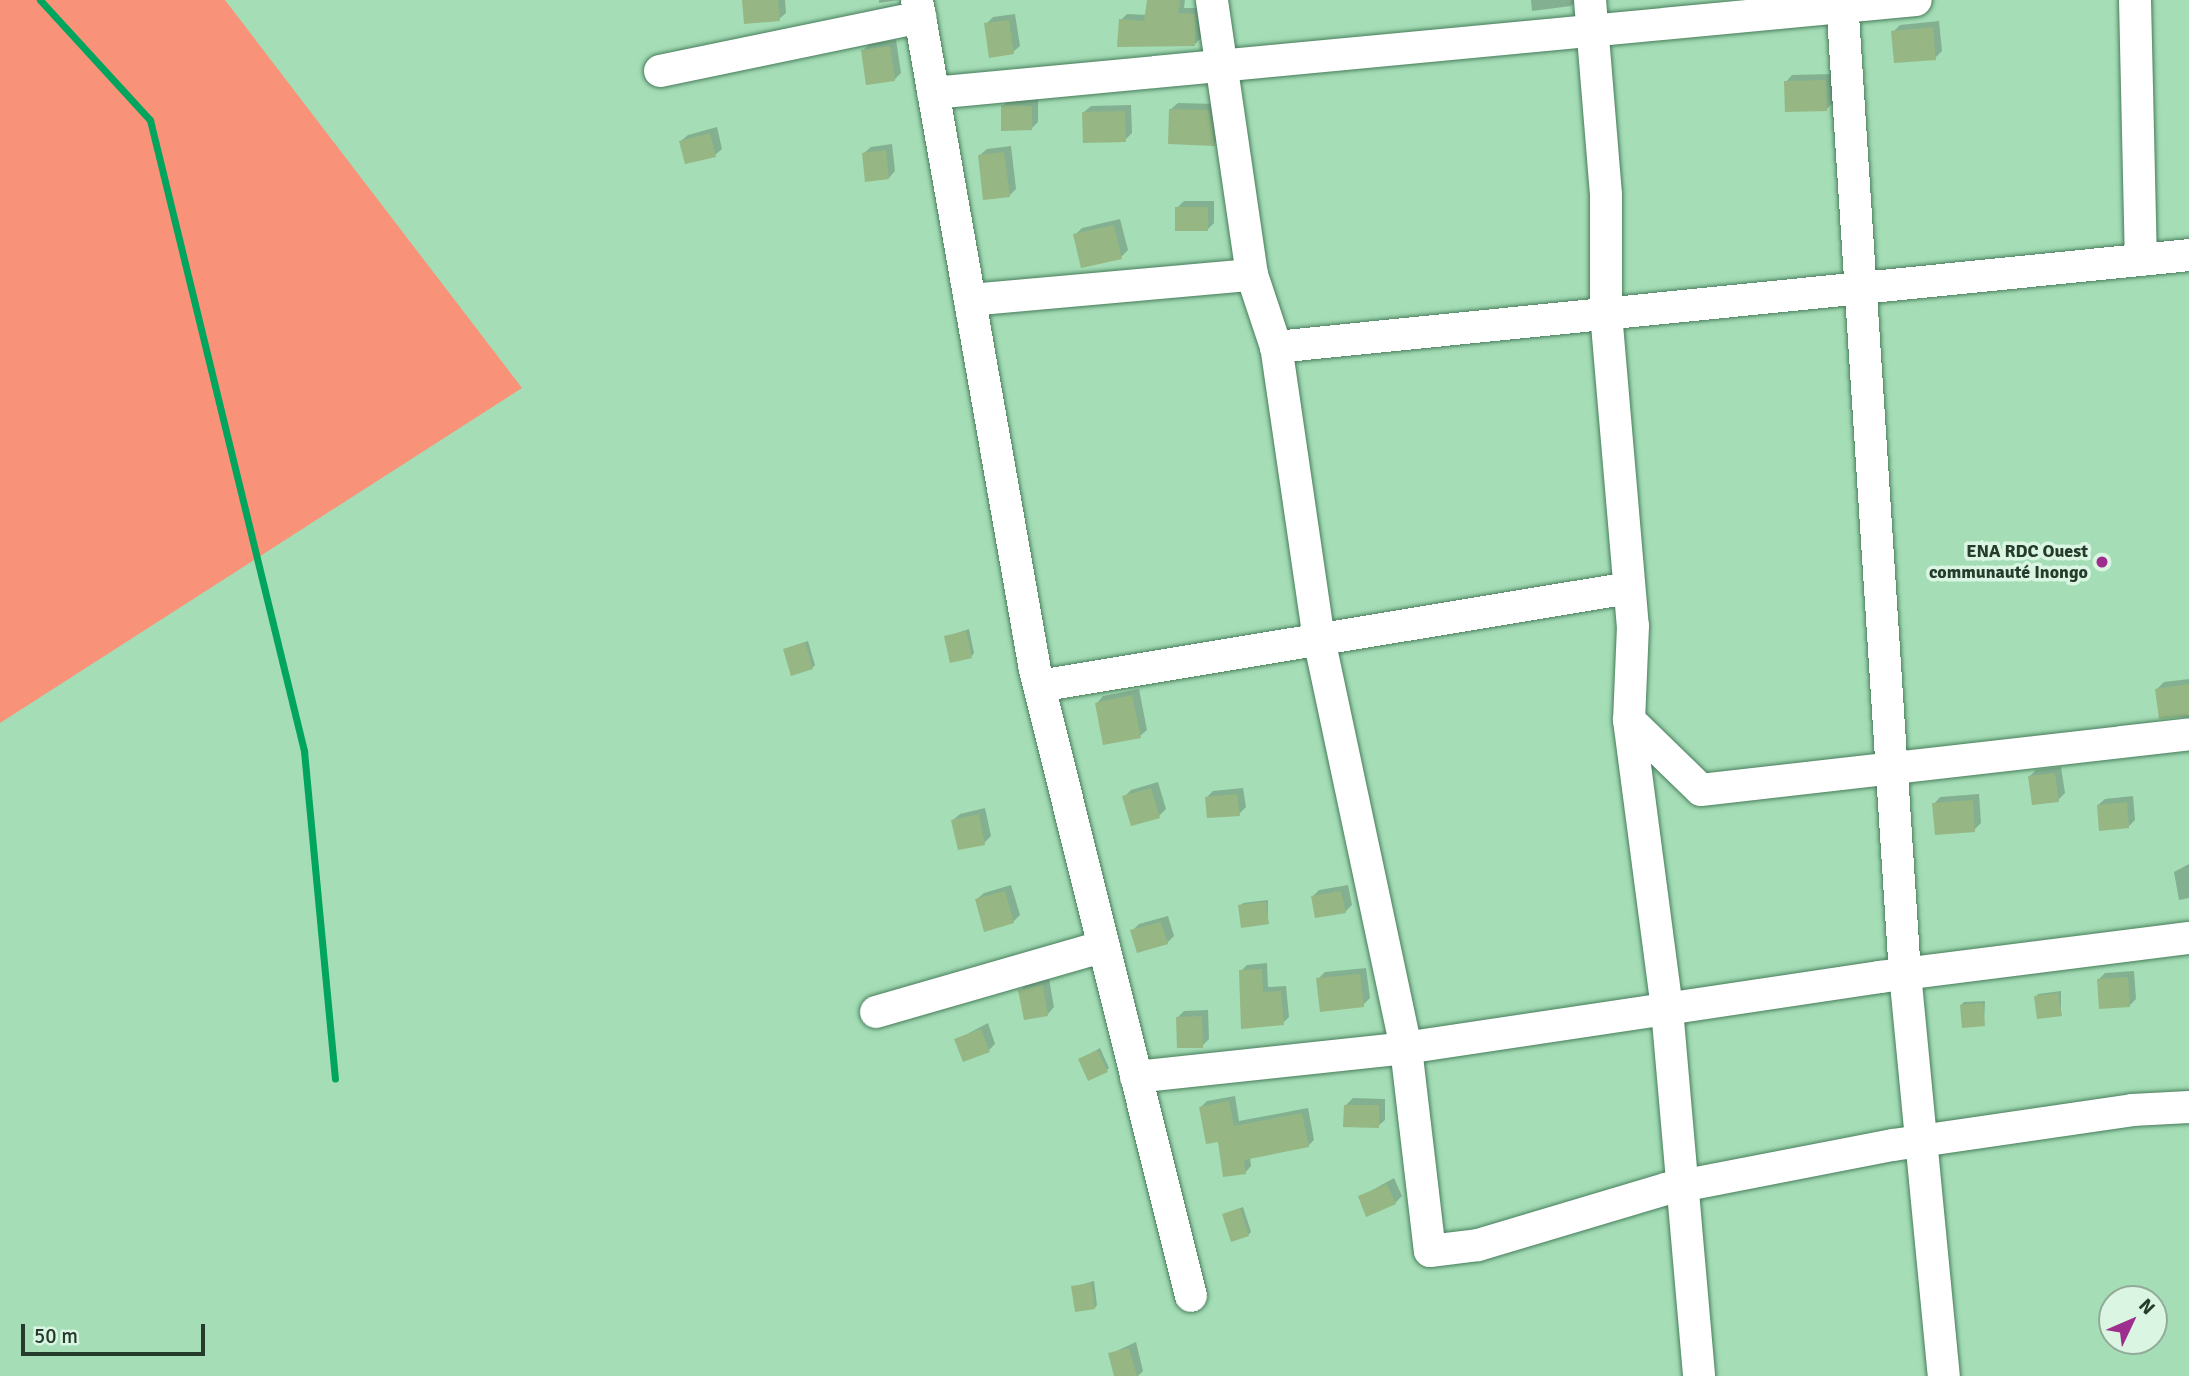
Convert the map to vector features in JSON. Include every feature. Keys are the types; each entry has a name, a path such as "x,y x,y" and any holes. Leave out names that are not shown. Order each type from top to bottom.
{"street":[{"path":"1212,0 1225,66 1252,275 1276,347 1319,639 1406,1048 1430,1251 1478,1245 1680,1186 1918,1141 2132,1110 2189,1107"},
{"path":"933,93 1225,66 1592,15 1916,0"},
{"path":"2135,0 2141,260"},
{"path":"1843,3 1859,288 1894,768 1905,973 1918,1141 1944,1376"},
{"path":"660,71 919,9 1039,686 1191,1296"},
{"path":"1592,15 1606,195 1606,313 1629,588 1629,720 1667,1009 1680,1186 1699,1376"},
{"path":"1276,347 2189,256"},
{"path":"970,300 1252,275"},
{"path":"1039,686 1629,588"},
{"path":"1629,720 1701,790 2189,734"},
{"path":"1136,1077 1406,1048 1905,973 2189,938"},
{"path":"876,1012 1104,946"}],"shaded area":[{"path":"0,0 225,0 522,388 0,723"}],"building":[{"path":"742,0 778,0 780,21 744,24"},
{"path":"1147,0 1180,0 1178,13 1195,14 1195,46 1117,47 1119,19 1144,21"},
{"path":"1009,20 1014,54 989,58 984,23"},
{"path":"1933,27 1936,60 1894,63 1891,31"},
{"path":"890,46 895,81 866,85 861,50"},
{"path":"1826,80 1827,111 1785,112 1784,81"},
{"path":"1001,105 1032,106 1032,130 1001,131"},
{"path":"1169,109 1209,110 1215,146 1168,144"},
{"path":"1125,111 1126,142 1083,143 1082,112"},
{"path":"710,133 716,157 685,164 679,141"},
{"path":"886,150 889,179 865,182 862,153"},
{"path":"1004,152 1010,197 983,200 978,155"},
{"path":"1175,207 1208,207 1208,231 1175,231"},
{"path":"1114,225 1122,259 1081,268 1073,234"},
{"path":"966,631 972,658 950,663 944,636"},
{"path":"805,642 813,669 791,676 783,649"},
{"path":"2189,684 2189,716 2159,719 2155,689"},
{"path":"1132,695 1141,738 1103,745 1095,703"},
{"path":"2055,773 2059,802 2032,805 2028,776"},
{"path":"1151,788 1160,818 1131,826 1122,796"},
{"path":"1237,794 1240,816 1207,818 1205,797"},
{"path":"1973,800 1975,832 1935,835 1932,803"},
{"path":"2127,802 2129,828 2099,831 2097,805"},
{"path":"979,814 985,845 958,850 951,820"},
{"path":"1005,891 1014,923 984,932 975,899"},
{"path":"1341,891 1346,913 1315,918 1311,896"},
{"path":"1266,902 1269,924 1241,928 1238,905"},
{"path":"1161,922 1168,944 1137,953 1130,930"},
{"path":"1262,969 1263,992 1281,991 1284,1025 1241,1029 1239,970"},
{"path":"1360,974 1364,1007 1320,1012 1316,978"},
{"path":"2128,977 2130,1007 2099,1009 2097,979"},
{"path":"1043,985 1048,1016 1024,1020 1018,990"},
{"path":"2058,993 2062,1016 2037,1019 2034,996"},
{"path":"1983,1003 1985,1026 1962,1028 1960,1005"},
{"path":"1202,1016 1203,1048 1177,1048 1176,1017"},
{"path":"981,1029 990,1052 963,1062 954,1039"},
{"path":"1097,1050 1108,1072 1088,1081 1078,1059"},
{"path":"1229,1101 1234,1126 1302,1113 1309,1147 1244,1160 1246,1174 1223,1177 1218,1142 1206,1144 1199,1107"},
{"path":"1344,1105 1379,1105 1379,1128 1343,1127"},
{"path":"1387,1184 1396,1204 1366,1217 1358,1196"},
{"path":"1240,1208 1249,1236 1231,1242 1222,1214"},
{"path":"1091,1283 1095,1309 1075,1312 1071,1286"},
{"path":"1129,1348 1137,1376 1114,1376 1108,1353"}],"waterway":[{"path":"40,0 150,120 304,751 335,1079"}],"place":[{"name":"ENA RDC Ouest communauté Inongo","path":"2102,562"}]}
